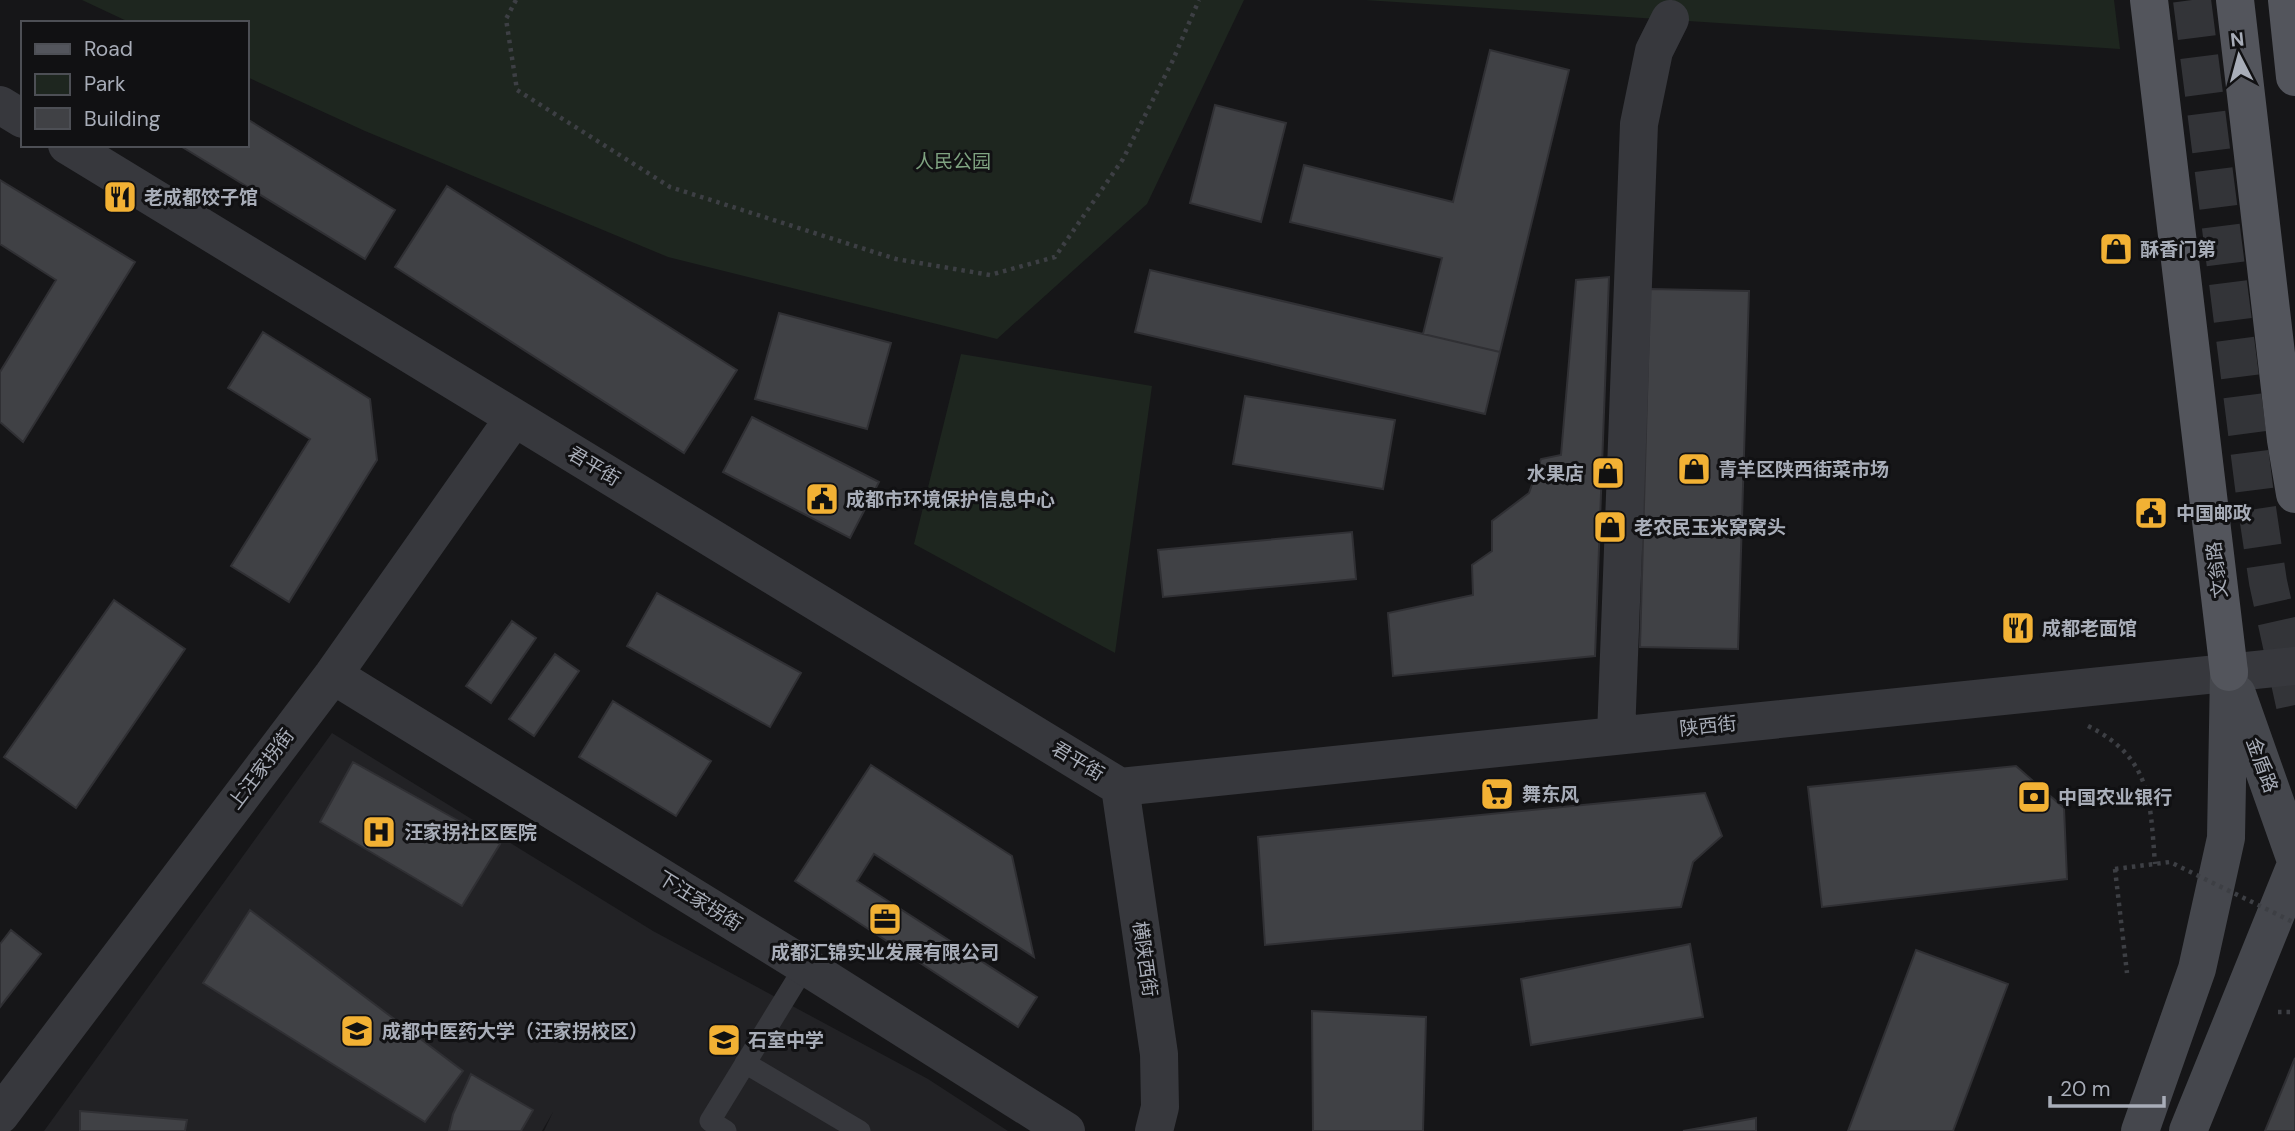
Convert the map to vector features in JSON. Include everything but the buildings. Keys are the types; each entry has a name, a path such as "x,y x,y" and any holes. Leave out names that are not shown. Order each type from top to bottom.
{"main road":[{"name":"文翁路","path":"2140,1131 2197,969 2225,838 2229,672 2149,0"},
{"path":"2235,0 2295,494"},
{"path":"2287,0 2295,77"},
{"name":"金盾路","path":"2229,672 2295,858"},
{"path":"2188,1131 2295,867"}],"street":[{"path":"1616,735 1639,124 1654,51 1670,19"},
{"path":"0,105 21,117"},
{"name":"君平街","path":"70,147 1120,787"},
{"name":"上汪家拐街","path":"0,1115 332,675 514,418"},
{"name":"陕西街","path":"1120,787 2295,666"},
{"name":"下汪家拐街","path":"332,675 805,966 1066,1131"},
{"name":"横陕西街","path":"1120,787 1159,1054 1160,1107 1154,1131"}],"lane":[{"path":"726,1131 710,1121 805,966"},
{"path":"745,1063 860,1131"}],"path":[{"path":"516,0 506,19 517,90 670,187 896,259 990,275 1055,257 1124,159 1199,0"},
{"path":"2082,723 2102,733 2121,749 2133,761 2145,783 2150,799 2155,864"},
{"path":"2127,974 2115,869 2170,862 2295,923"},
{"path":"2277,1013 2295,1012"}],"shaded area":[{"name":"成都中医药大学（汪家拐校区）","path":"332,733 653,931 928,1079 1008,1131 544,1131 553,1112 542,1131 44,1131"}],"green space":[{"name":"人民公园","path":"82,0 1244,0 1147,204 997,339 668,257 365,131 248,77 248,21 127,21"},
{"path":"1365,0 2114,0 2120,49"},
{"path":"961,354 1152,386 1115,653 914,544"}],"tunnel":[{"path":"2192,0 2255,495 2268,582 2295,705"}],"place":[{"name":"老成都饺子馆","path":"120,197"},
{"name":"酥香门第","path":"2116,249"},
{"name":"青羊区陕西街菜市场","path":"1694,469"},
{"name":"水果店","path":"1608,473"},
{"name":"成都市环境保护信息中心","path":"822,499"},
{"name":"中国邮政","path":"2151,513"},
{"name":"老农民玉米窝窝头","path":"1610,527"},
{"name":"成都老面馆","path":"2018,628"},
{"name":"舞东风","path":"1497,794"},
{"name":"中国农业银行","path":"2034,797"},
{"name":"汪家拐社区医院","path":"379,832"},
{"name":"成都汇锦实业发展有限公司","path":"885,919"},
{"name":"成都中医药大学（汪家拐校区）","path":"357,1031"},
{"name":"石室中学","path":"724,1040"}]}
